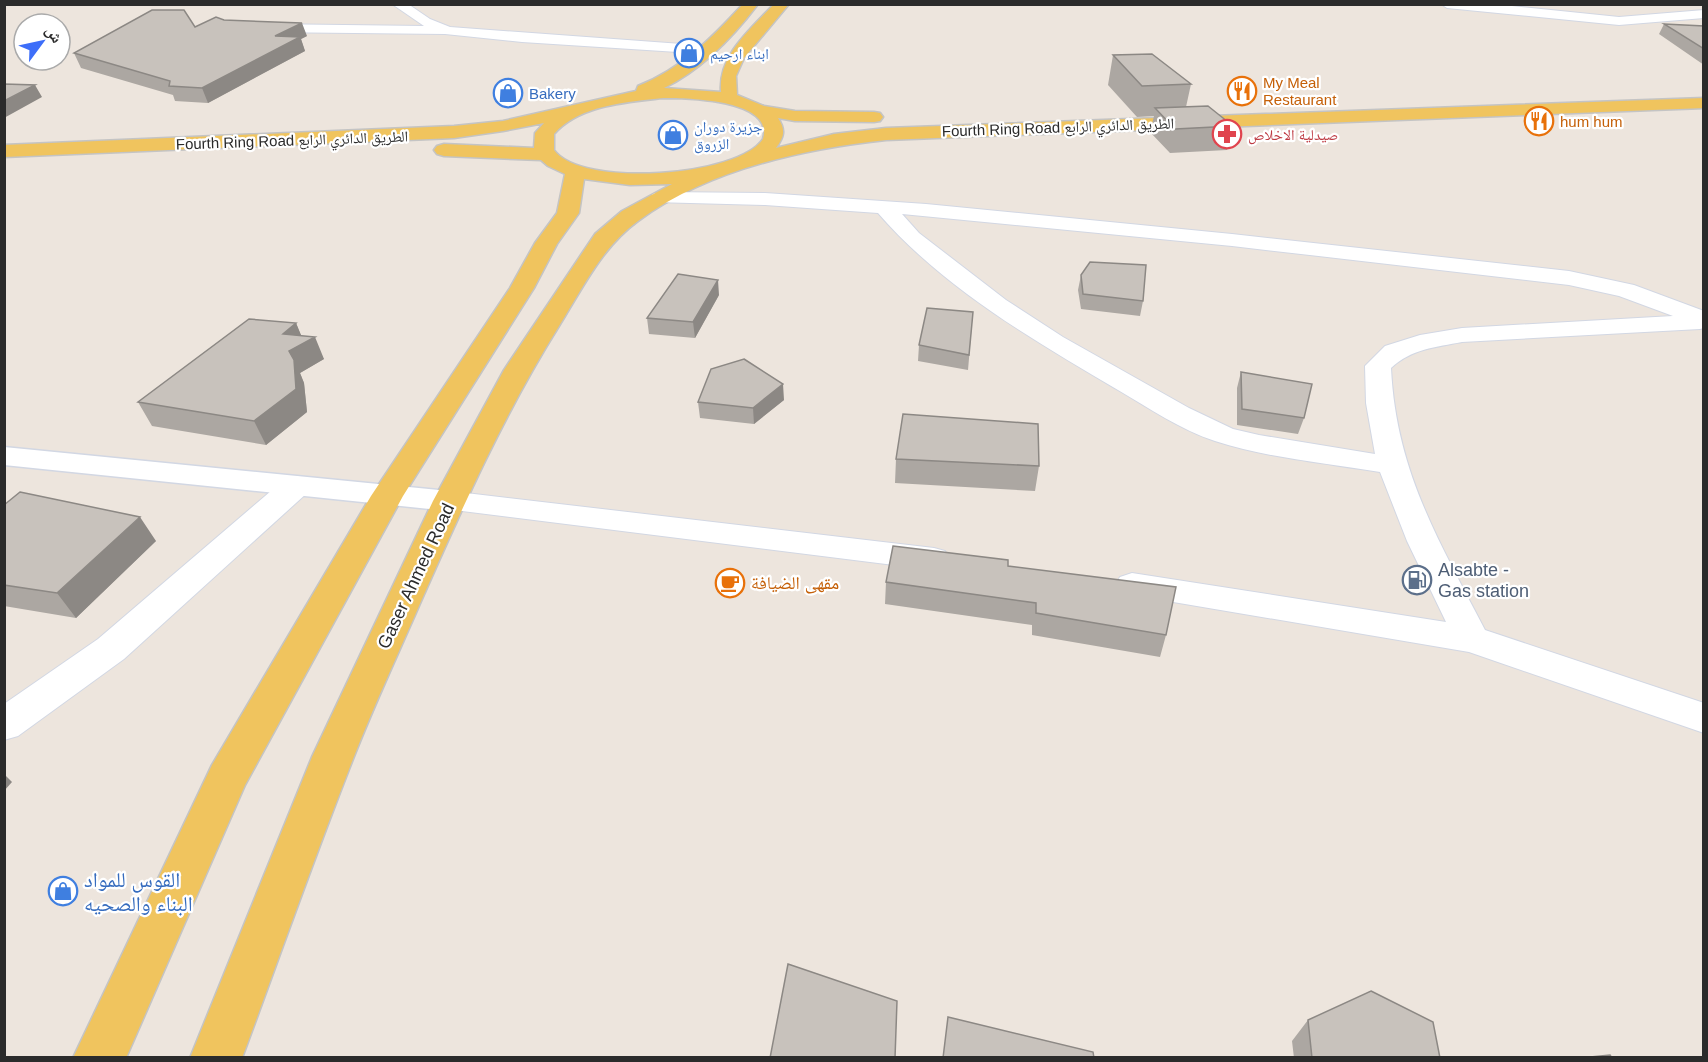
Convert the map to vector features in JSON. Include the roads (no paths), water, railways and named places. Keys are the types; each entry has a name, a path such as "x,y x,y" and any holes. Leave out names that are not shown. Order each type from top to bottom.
{"main road":[{"path":"99,1058 227,778 387,496 522,288 546,243 568,213 561,163 543,139 547,131 554,123 578,110 618,99 675,76 708,50 751,4"},
{"path":"728,99 730,91 728,77 732,64 782,4"},
{"name":"Fourth Ring Road الطريق الدائري الرابع","path":"618,99 686,93 728,99 759,110 795,116 844,118 1704,90"},
{"name":"Fourth Ring Road الطريق الدائري الرابع","path":"729,167 834,140 886,134 1704,103"},
{"name":"Fourth Ring Road الطريق الدائري الرابع","path":"4,151 454,132 503,126 578,110"},
{"path":"4,166 393,150 561,163 606,178 644,180 683,177 729,167 756,155 768,145 774,136 774,127 769,118 759,110"},
{"name":"Gaser Ahmed Road","path":"216,1058 333,757 449,501 518,370 603,238 630,216 660,198 729,167"}],"street":[{"path":"398,4 425,22 448,31"},
{"path":"1447,4 1619,21 1701,11"},
{"path":"251,28 373,32 448,31 708,50"},
{"path":"660,198 765,200 884,207 1232,240 1569,278 1626,290 1704,321"},
{"path":"884,207 910,238 998,304 1074,353 1179,414 1223,435 1259,444 1390,465"},
{"path":"1472,639 1409,511 1390,465 1377,391 1378,366 1394,351 1420,342 1462,335 1704,321"},
{"path":"4,456 449,501 968,563"},
{"path":"4,725 111,649 296,486"},
{"path":"1098,580 1472,639 1704,718"}],"place":[{"name":"ابناء ارحيم","path":"689,53"},
{"name":"My Meal Restaurant","path":"1242,91"},
{"name":"Bakery","path":"508,93"},
{"name":"hum hum","path":"1539,121"},
{"name":"صيدلية الاخلاص","path":"1227,134"},
{"name":"جزيرة دوران الزروق","path":"673,135"},
{"name":"Alsabte - Gas station","path":"1417,580"},
{"name":"مقهى الضيافة","path":"730,583"},
{"name":"القوس للمواد البناء والصحيه","path":"63,891"}]}
